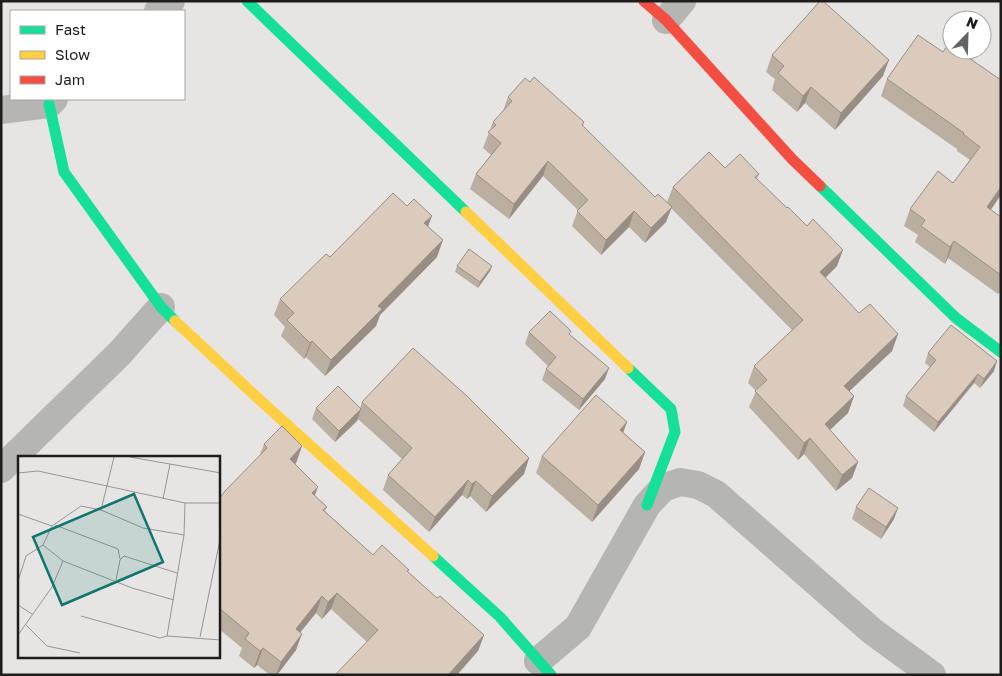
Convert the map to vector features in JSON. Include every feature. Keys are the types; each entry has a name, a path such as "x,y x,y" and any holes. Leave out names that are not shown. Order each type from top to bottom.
{"street":[{"path":"159,10 171,1"},
{"path":"1,110 51,101 64,172 161,307 262,402 500,617 544,668 578,627 647,505 675,432 671,408 247,1"},
{"path":"644,1 674,11 792,159 956,318 1001,352"},
{"path":"1,469 119,354 161,307"},
{"path":"647,505 663,488 680,482 698,485 716,494 872,632 932,675"}],"building":[{"path":"820,1 823,1 889,60 841,113 811,87 803,96 778,73 784,66 772,55"},
{"path":"918,35 942,51 942,60 972,60 1001,80 1001,187 987,207 1001,217 1001,275 954,241 950,247 921,226 925,220 910,209 938,171 953,183 980,147 964,133 887,79"},
{"path":"534,77 584,122 582,125 655,197 658,194 672,207 651,228 634,211 606,240 577,211 588,200 548,161 514,204 476,174 501,143 488,132 496,125 493,122 512,101 508,97 525,78 530,82"},
{"path":"709,152 725,168 740,154 759,174 755,177 807,226 813,219 843,250 820,272 859,313 870,304 898,334 844,386 854,396 825,424 858,462 842,475 810,438 804,443 755,391 767,380 754,366 803,320 673,187"},
{"path":"393,193 407,206 414,199 432,216 424,223 443,240 378,306 382,309 331,360 312,341 310,343 287,320 294,313 280,299 326,254 330,257"},
{"path":"469,249 492,266 480,282 457,266"},
{"path":"550,311 571,331 569,334 609,368 583,399 546,369 556,357 529,332"},
{"path":"951,325 997,361 984,379 978,374 938,422 906,396 936,360 928,353"},
{"path":"413,348 467,396 529,458 492,496 476,481 472,484 468,480 435,517 388,475 412,448 362,402"},
{"path":"338,386 361,409 339,431 316,408"},
{"path":"596,395 627,422 620,430 645,452 598,505 542,456"},
{"path":"282,426 302,446 290,459 318,487 312,493 327,507 323,510 373,555 382,545 437,598 440,596 484,635 448,675 335,675 378,630 337,593 328,602 322,596 296,629 302,634 281,662 263,648 260,651 245,639 249,633 220,609 220,498 267,448 264,444"},
{"path":"869,488 898,508 886,527 856,507"}],"traffic: fast":[{"path":"247,1 466,212"},
{"path":"49,104 64,172 161,307 175,321"},
{"path":"820,186 956,318 1001,352"},
{"path":"628,368 671,409 675,432 647,505"},
{"path":"433,556 500,617 551,675"}],"traffic: slow":[{"path":"466,212 628,368"},
{"path":"175,321 433,556"}],"traffic: jam":[{"path":"644,1 666,20 792,159 820,186"}]}
